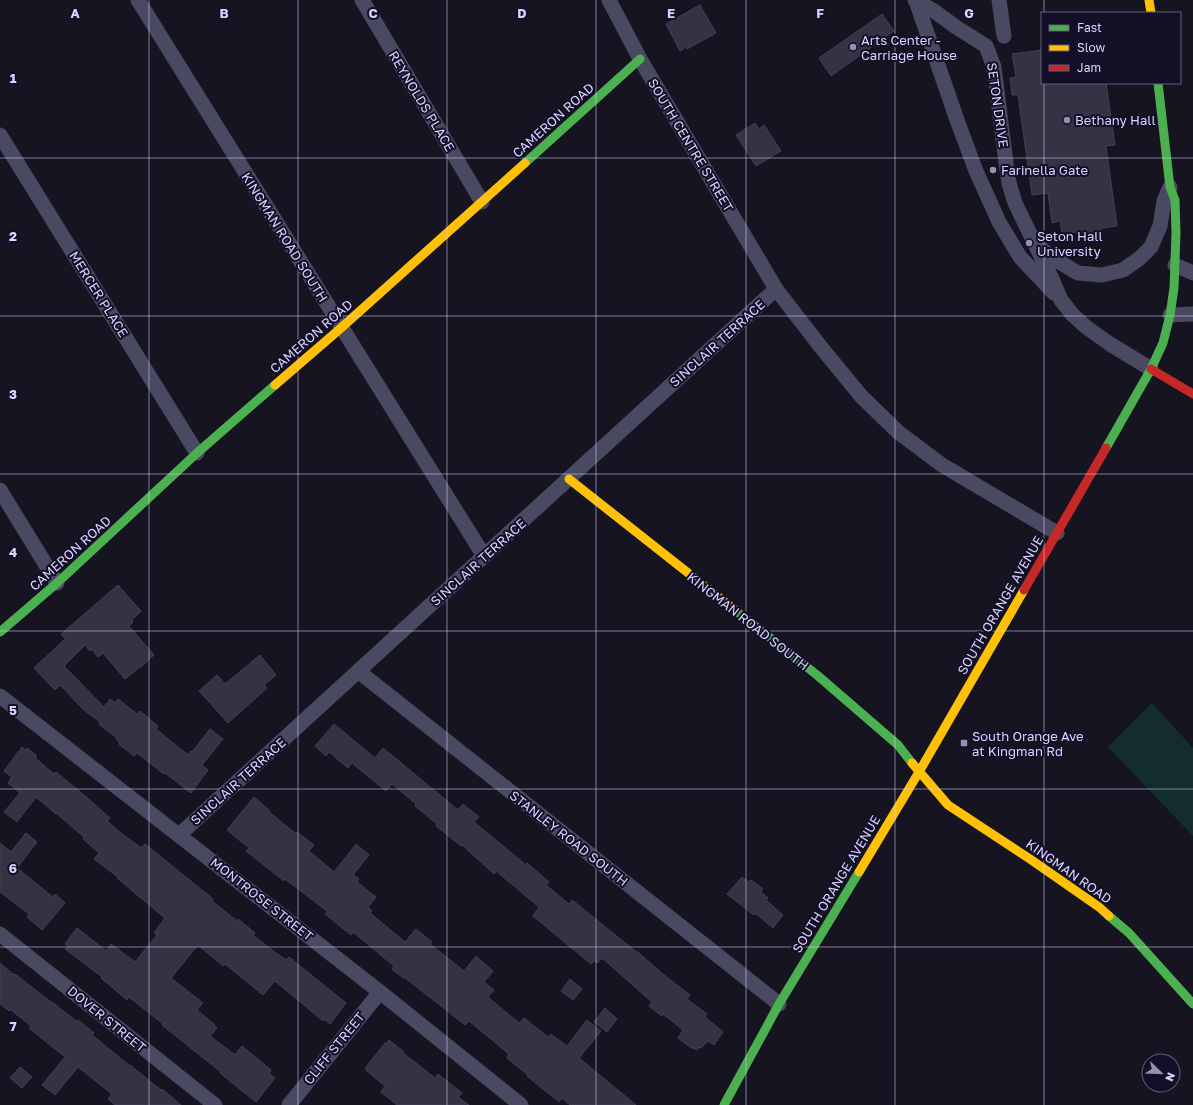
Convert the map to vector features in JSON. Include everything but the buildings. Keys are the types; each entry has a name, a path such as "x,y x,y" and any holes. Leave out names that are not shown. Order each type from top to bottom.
{"street":[{"name":"KINGMAN ROAD SOUTH","path":"138,0 484,556"},
{"name":"REYNOLDS PLACE","path":"362,0 482,202"},
{"name":"SOUTH CENTRE STREET","path":"609,0 640,59 776,289 861,396 898,432 942,466 1057,533"},
{"path":"999,0 1004,36"},
{"path":"1149,0 1151,12"},
{"path":"916,1 976,171 999,222 1020,257 1060,300"},
{"name":"SETON DRIVE","path":"916,1 934,11 986,46 994,66 1009,183 1015,203 1036,244 1060,300 1086,327 1110,344 1151,369"},
{"name":"CAMERON ROAD","path":"0,632 57,583 197,453 342,328 640,59"},
{"name":"SOUTH ORANGE AVENUE","path":"724,1105 779,1004 919,772 1057,533 1151,369 1163,343 1170,316 1174,288 1176,233 1175,200 1170,187 1158,84"},
{"name":"MERCER PLACE","path":"0,135 197,453"},
{"name":"SETON DRIVE","path":"1036,244 1056,260 1078,273 1102,275 1123,270 1140,258 1151,247 1160,226 1164,201 1170,187"},
{"path":"1175,265 1193,273"},
{"name":"SINCLAIR TERRACE","path":"179,835 776,289"},
{"path":"1170,316 1193,314"},
{"path":"1151,369 1193,394"},
{"name":"KINGMAN ROAD SOUTH","path":"569,479 817,675 898,745 919,772"},
{"path":"0,490 57,583"},
{"name":"STANLEY ROAD SOUTH","path":"358,671 779,1004"},
{"name":"MONTROSE STREET","path":"0,696 380,992 521,1105"},
{"name":"KINGMAN ROAD","path":"919,772 948,805 1099,907 1129,933 1193,1004"},
{"name":"DOVER STREET","path":"0,934 215,1105"},
{"name":"CLIFF STREET","path":"289,1105 380,992"}],"green space":[{"path":"1152,703 1193,748 1193,836 1108,747"}],"traffic: fast":[{"path":"525,163 640,59"},
{"path":"1106,448 1151,369 1163,343 1170,315 1174,288 1176,233 1175,200 1170,187 1158,84"},
{"path":"0,632 57,583 197,453 275,385"},
{"path":"730,606 817,675 898,745 912,763"},
{"path":"724,1105 779,1004 859,872"},
{"path":"1109,916 1129,933 1193,1004"}],"traffic: slow":[{"path":"1149,0 1151,12"},
{"path":"275,385 341,328 525,163"},
{"path":"569,479 730,606"},
{"path":"859,872 919,772 1024,590"},
{"path":"912,763 948,805 1030,859 1099,907 1109,916"}],"traffic: jam":[{"path":"1151,369 1193,394"},
{"path":"1024,590 1106,448"}],"place":[{"name":"Arts Center - Carriage House","path":"853,47"},
{"name":"Bethany Hall","path":"1067,120"},
{"name":"Farinella Gate","path":"993,170"},
{"name":"Seton Hall University","path":"1029,243"},
{"name":"South Orange Ave at Kingman Rd","path":"964,743"}]}
